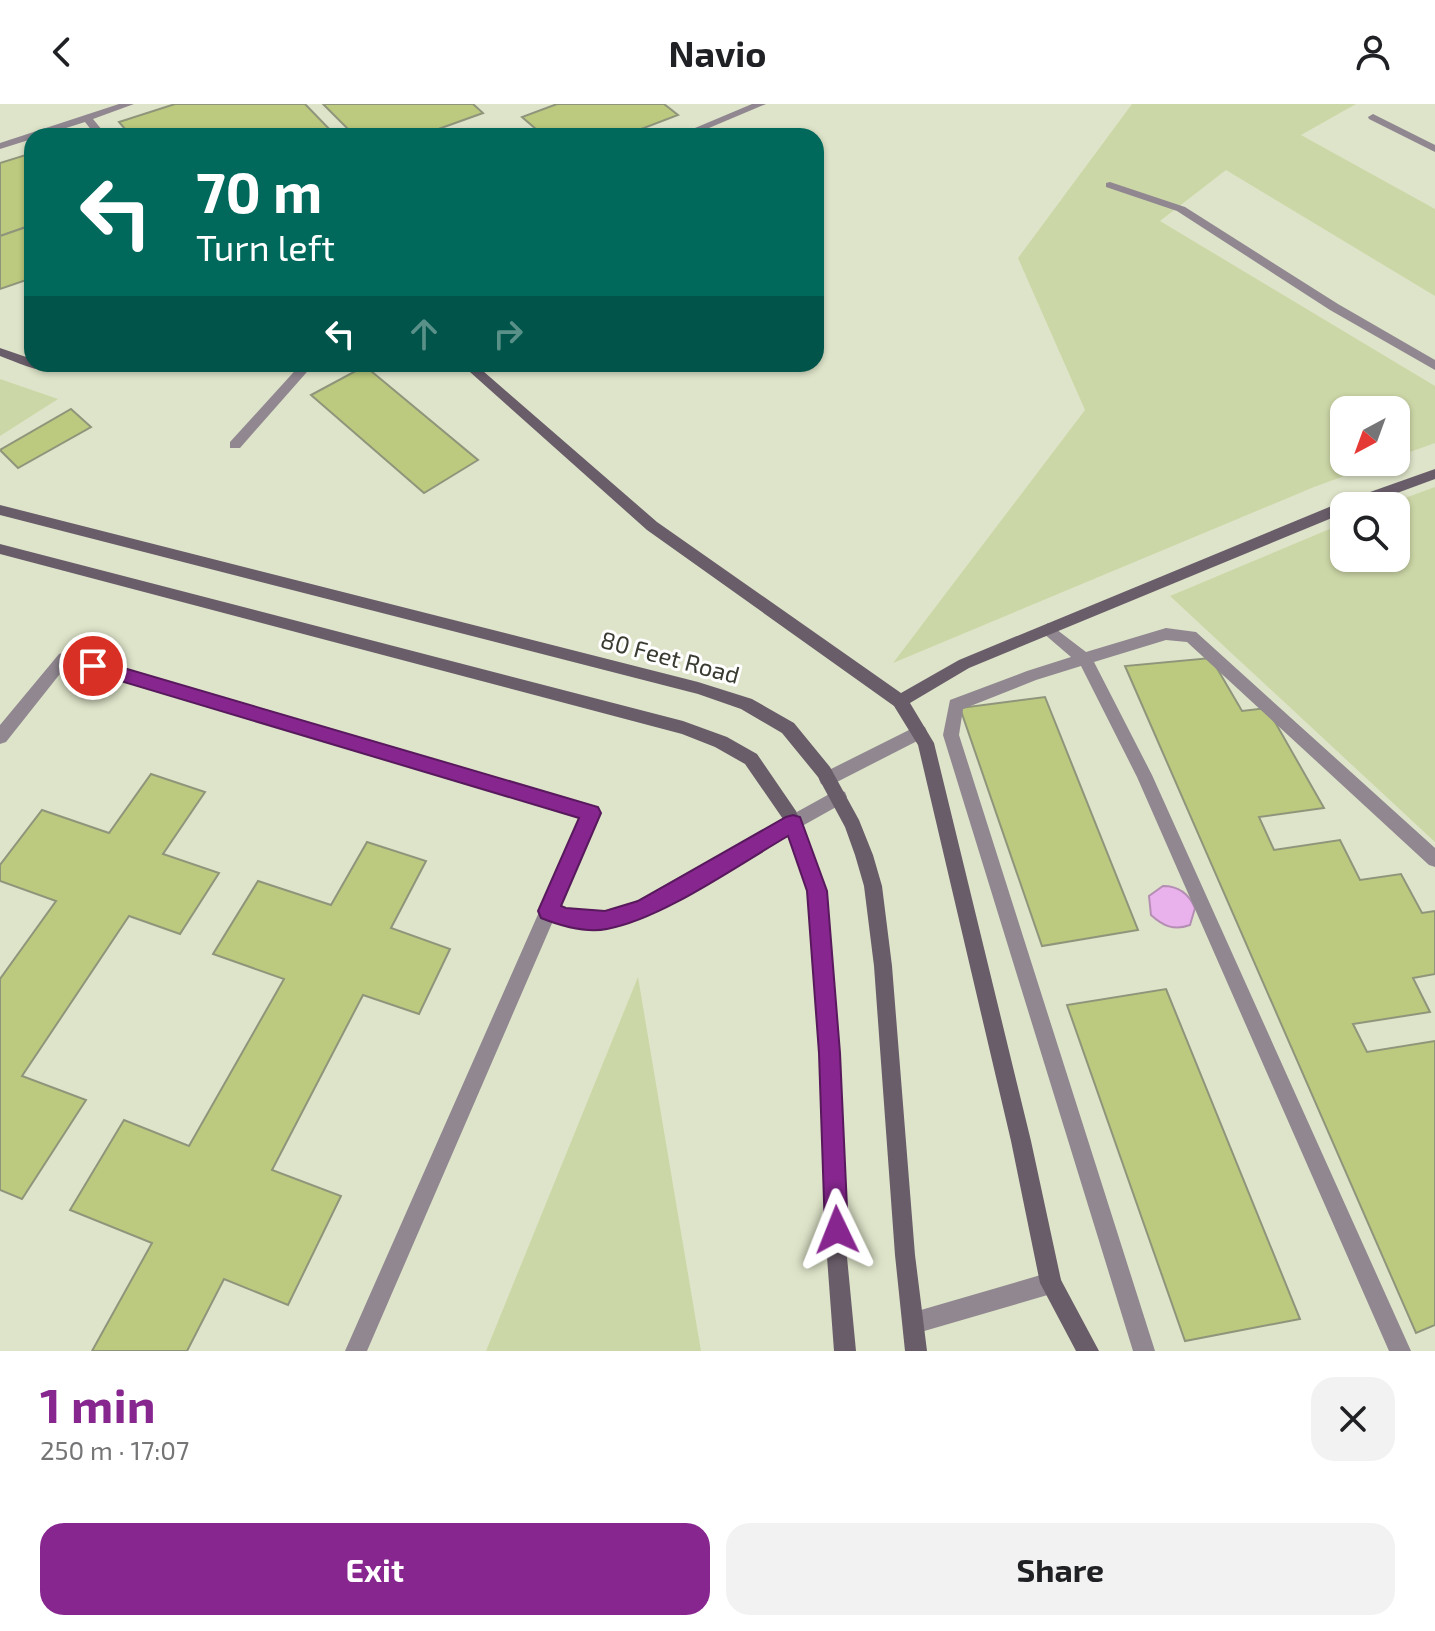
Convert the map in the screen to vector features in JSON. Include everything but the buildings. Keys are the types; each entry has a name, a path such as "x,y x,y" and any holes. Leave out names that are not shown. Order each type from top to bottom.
{"street":[{"path":"56,128 129,104"},
{"path":"701,128 761,104"},
{"path":"1435,137 1378,114 1435,149"},
{"path":"87,118 95,128"},
{"path":"0,146 24,138"},
{"path":"1110,185 1181,209 1334,307 1435,366"},
{"path":"0,352 24,360"},
{"path":"235,445 301,372"},
{"path":"476,372 652,526 900,701 926,743 1051,1283 1088,1351"},
{"path":"1386,492 1435,474"},
{"name":"80 Feet Road","path":"0,510 722,695 788,728 839,797 853,825 873,886 891,1053 905,1255 916,1351"},
{"path":"900,701 964,664 1330,513"},
{"path":"0,549 703,735 751,759 777,794 793,823 817,891 830,1053 837,1257 845,1351"},
{"path":"1048,629 1086,661 1144,775 1400,1351"},
{"path":"1144,1351 951,735 956,705 1032,675 1086,661 1166,634 1191,636 1435,859"},
{"path":"0,737 64,658 591,813 356,1351"},
{"path":"827,779 919,732"},
{"path":"548,911 585,921 625,916 839,797"},
{"path":"914,1323 1051,1283"}],"green space":[{"path":"1132,104 1356,104 1301,135 1435,209 1435,296 1226,170 1160,221 1435,386 1435,443 1410,452 1410,396 1330,396 1330,476 1344,476 893,663 1085,410 1018,258"},
{"path":"0,379 58,399 0,436"},
{"path":"1435,487 1435,842 1170,596 1330,529 1330,572 1410,572 1410,496"},
{"path":"638,977 701,1351 486,1351"}],"shaded area":[{"path":"1163,886 1179,889 1190,899 1195,908 1190,925 1179,928 1169,926 1151,915 1149,896"}],"route":[{"path":"93,666 591,813 548,911 566,918 605,920 643,909 793,823 817,891 830,1053 837,1230"}]}
